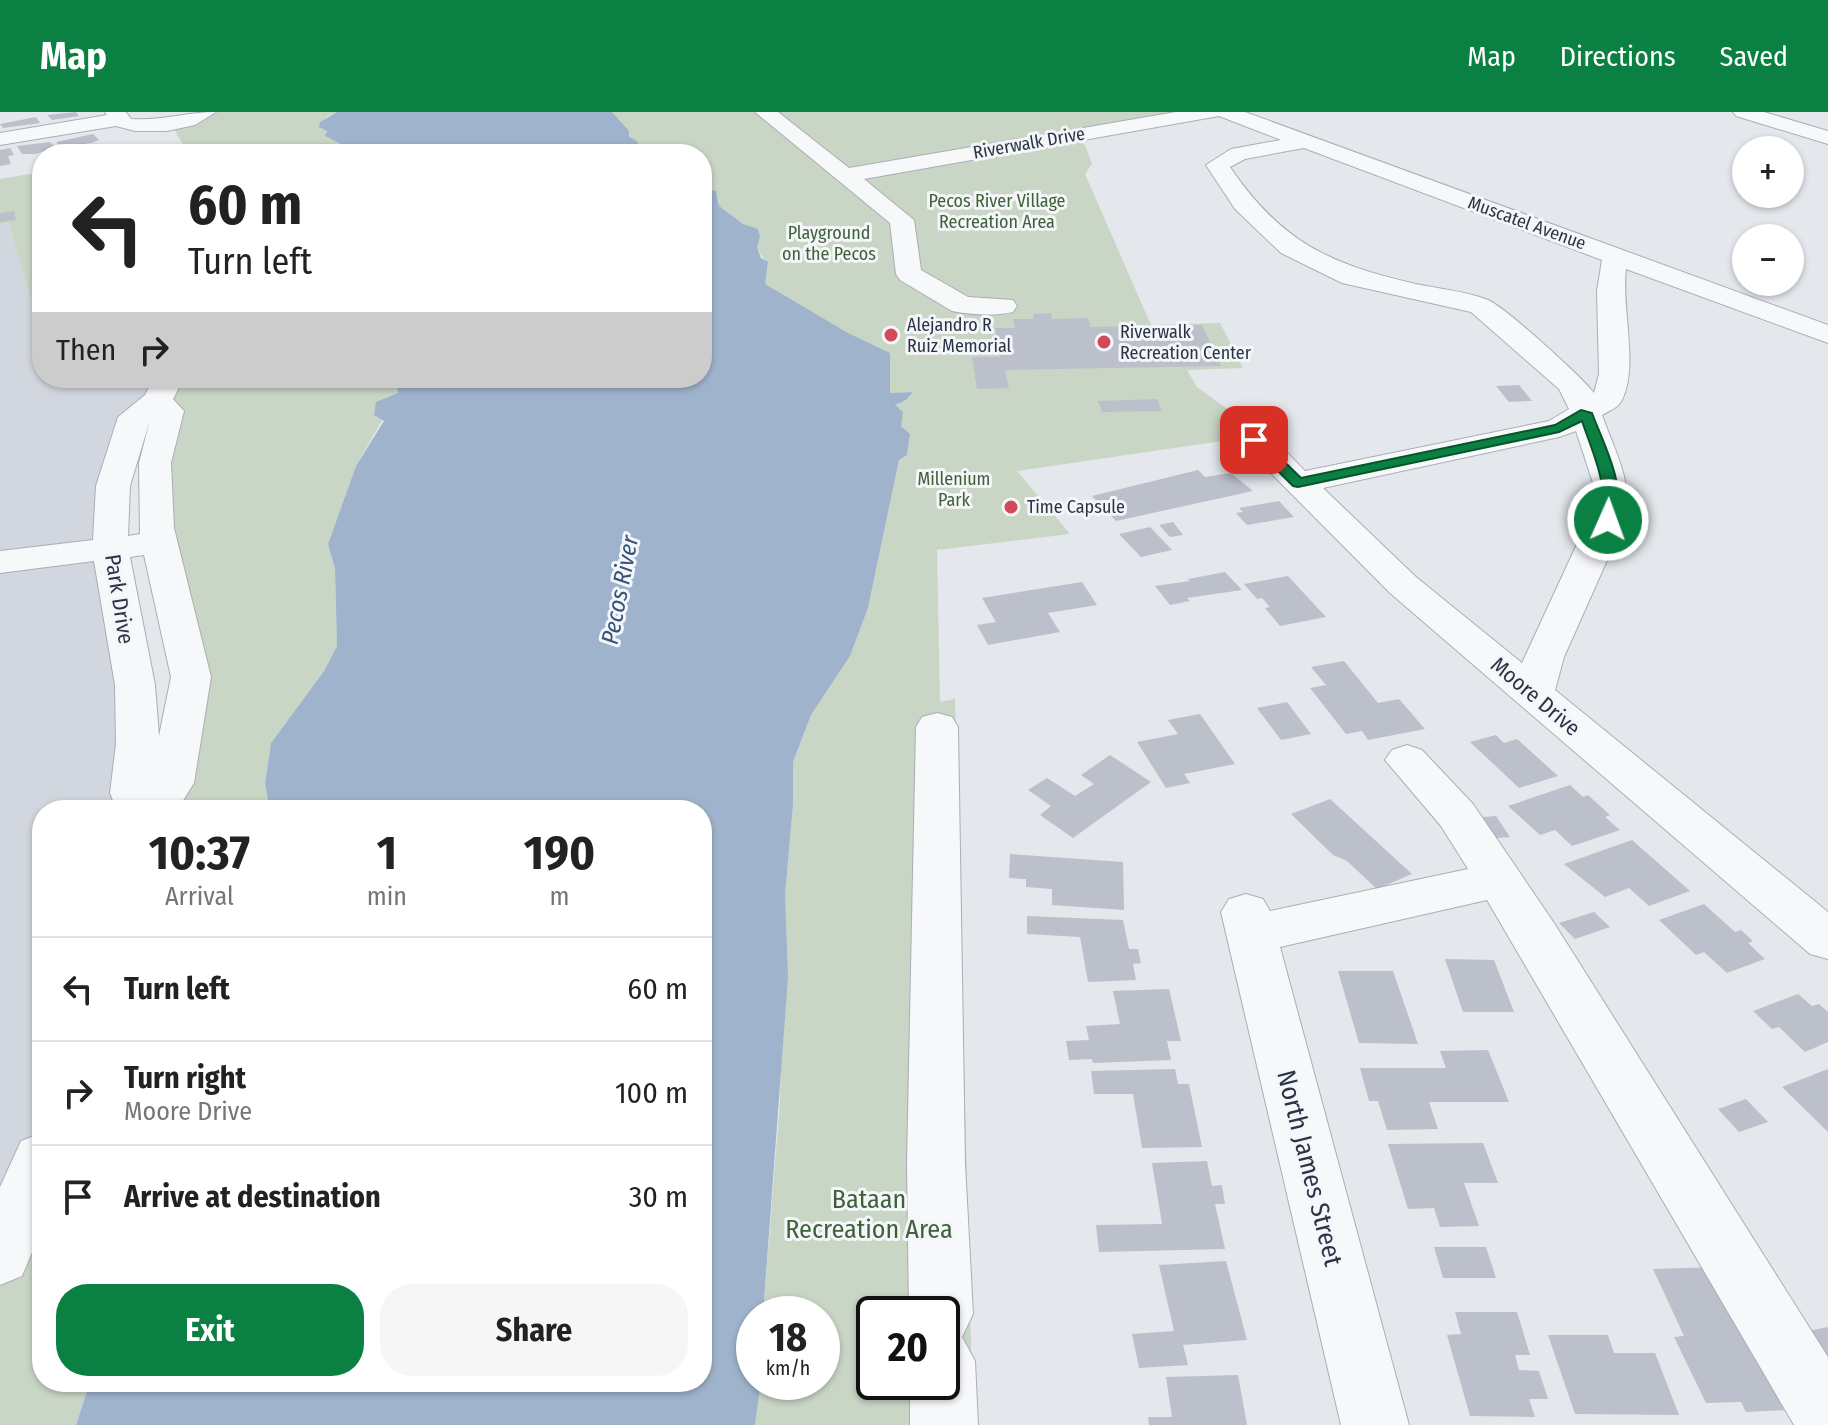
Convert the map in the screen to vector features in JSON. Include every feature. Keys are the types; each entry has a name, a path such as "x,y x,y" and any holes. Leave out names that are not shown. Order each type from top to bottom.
{"street":[{"path":"0,139 118,116 125,124 136,126 171,124 196,118 206,112"},
{"path":"765,112 902,220 909,274 962,305 1003,306"},
{"name":"Riverwalk Drive","path":"1056,134 1161,112"},
{"name":"Riverwalk Drive","path":"840,171 1056,134 1212,112"},
{"name":"Muscatel Avenue","path":"1226,112 1828,335"},
{"path":"1743,112 1828,138"},
{"path":"171,124 184,144"},
{"path":"1307,141 1239,154 1217,165 1230,187 1264,227 1306,257 1366,281 1480,306 1579,394 1610,483 1612,505 1608,520 1544,657 1533,694"},
{"path":"1298,483 1559,428 1607,399 1614,374 1610,291 1615,255"},
{"name":"Park Drive","path":"160,800 172,783 191,677 157,542 155,463 168,411 163,389"},
{"name":"Park Drive","path":"135,800 132,793 138,744 135,685 110,548 113,486 134,417 163,389"},
{"name":"Moore Drive","path":"1254,440 1403,585 1828,940"},
{"path":"0,562 157,542"},
{"path":"937,727 936,1163 940,1296"},
{"path":"1407,760 1457,815 1536,936 1828,1419"},
{"name":"North James Street","path":"1375,1425 1248,923 1497,880"},
{"path":"0,1256 32,1182"},
{"path":"943,1400 944,1425"}],"shaded area":[{"path":"9,223 32,294 32,388 162,388 123,447 140,800 32,800 32,1182 0,1256 0,224"}],"green space":[{"path":"206,112 337,112 326,117 326,137 345,144 183,144 171,124"},
{"path":"612,112 1212,112 1071,137 1085,145 1092,164 1085,174 1151,325 1220,323 1243,368 1187,370 1197,387 1263,435 1017,471 1070,534 937,550 940,702 955,699 973,1425 755,1425 758,1400 840,1400 840,1296 764,1296 780,1101 785,895 793,805 793,762 811,715 850,656 868,608 899,460 907,455 910,434 901,426 895,405 906,400 912,392 890,393 868,344 764,284 768,265 756,247 760,237 718,206 719,199 712,194 712,144 637,144"},
{"path":"32,174 32,294 9,223 0,224 0,179"},
{"path":"168,388 397,388 356,466 328,544 335,569 337,646 324,671 271,743 265,784 268,800 156,800 191,677 157,542"},
{"path":"32,1182 32,1392 87,1392 76,1425 0,1425 0,1256"}],"water":[{"path":"337,112 612,112 638,144 341,144 325,136 327,131 319,127 320,122"},
{"name":"Pecos River","path":"712,190 716,191 719,206 743,224 758,229 760,237 757,247 761,258 768,262 765,284 848,333 890,353 890,393 913,392 895,405 903,412 901,426 910,434 907,455 899,460 868,608 850,656 811,715 793,762 793,805 785,895 788,977 764,1296 736,1296 736,1400 758,1400 755,1425 76,1425 87,1392 712,1392 712,800 268,800 265,784 271,743 324,671 337,646 335,569 328,544 356,466 384,421 374,415 376,402 398,393 397,388 712,388"}],"building":[{"path":"76,112 79,116 52,120 47,115"},
{"path":"36,117 40,123 3,128 0,124"},
{"path":"93,134 99,140 85,144 56,142"},
{"path":"32,144 32,154 22,154 17,146"},
{"path":"10,148 14,155 8,156 11,164 0,166 0,150"},
{"path":"14,211 16,220 0,222 0,213"},
{"name":"Riverwalk Recreation Center","path":"1051,313 1052,319 1088,318 1091,327 1202,325 1221,366 1005,370 1009,388 977,389 972,357 1000,357 995,328 1015,328 1013,319 1034,319 1033,314"},
{"path":"1519,385 1532,401 1509,402 1496,386"},
{"path":"1157,399 1162,411 1102,412 1098,401"},
{"path":"1198,470 1205,477 1231,473 1253,491 1116,521 1092,496"},
{"path":"1279,501 1294,517 1247,525 1236,513 1243,512 1239,508"},
{"path":"1173,522 1183,535 1170,537 1159,525"},
{"path":"1150,527 1172,550 1141,557 1119,534"},
{"path":"1225,572 1242,590 1187,598 1190,601 1170,605 1155,586 1190,581 1188,579"},
{"path":"1288,576 1326,617 1280,626 1265,608 1270,607 1262,598 1257,599 1244,584"},
{"path":"1082,582 1097,605 1048,613 1060,632 988,645 977,625 996,622 982,598"},
{"path":"1344,661 1378,703 1399,699 1425,729 1368,740 1362,731 1346,734 1310,688 1326,685 1311,667"},
{"path":"1287,702 1311,734 1281,740 1257,708"},
{"path":"1200,714 1235,764 1184,774 1190,783 1166,788 1137,742 1178,734 1168,720"},
{"path":"1496,735 1504,743 1517,739 1558,776 1519,788 1470,742"},
{"path":"1110,755 1151,782 1073,838 1040,815 1051,806 1028,790 1047,778 1075,796 1094,784 1081,775"},
{"path":"1570,785 1583,797 1588,795 1610,815 1605,817 1620,830 1572,846 1555,830 1540,835 1508,806"},
{"path":"1330,799 1412,874 1377,889 1347,861 1333,855 1291,814"},
{"path":"1496,816 1510,837 1483,839 1471,818"},
{"path":"1632,840 1690,891 1649,906 1629,888 1605,897 1564,864"},
{"path":"1010,854 1123,862 1124,910 1052,905 1052,889 1026,887 1026,879 1009,878"},
{"path":"1704,904 1735,932 1741,930 1753,941 1748,943 1765,959 1727,973 1704,952 1696,955 1659,920"},
{"path":"1594,912 1610,927 1575,939 1559,923"},
{"path":"1027,916 1123,920 1129,949 1138,949 1141,963 1133,964 1136,980 1088,982 1080,937 1027,934"},
{"path":"1445,959 1494,960 1514,1012 1463,1012"},
{"path":"1338,971 1393,971 1418,1044 1359,1043"},
{"path":"1169,989 1181,1041 1167,1041 1171,1060 1093,1063 1092,1059 1069,1060 1066,1041 1089,1040 1086,1026 1120,1024 1113,991"},
{"path":"1798,994 1812,1006 1819,1004 1828,1012 1828,1042 1805,1052 1779,1027 1772,1029 1753,1011"},
{"path":"1488,1050 1509,1102 1429,1102 1438,1129 1387,1130 1378,1101 1369,1101 1360,1068 1446,1068 1440,1051"},
{"path":"1175,1069 1178,1084 1189,1084 1202,1147 1142,1148 1133,1094 1094,1094 1091,1071"},
{"path":"1828,1069 1828,1132 1782,1087"},
{"path":"1746,1099 1768,1122 1739,1132 1718,1109"},
{"path":"1483,1143 1498,1183 1464,1183 1479,1226 1440,1227 1434,1208 1408,1209 1388,1144"},
{"path":"1207,1161 1212,1186 1222,1185 1225,1204 1215,1204 1225,1249 1099,1252 1096,1225 1162,1224 1152,1163"},
{"path":"1434,1247 1486,1247 1496,1278 1443,1278"},
{"path":"1226,1261 1247,1340 1183,1345 1188,1365 1139,1368 1132,1334 1174,1331 1159,1265"},
{"path":"1719,1267 1786,1410 1746,1412 1741,1402 1706,1403 1674,1337 1684,1336 1653,1269"},
{"path":"1455,1312 1517,1312 1530,1355 1515,1355 1519,1370 1539,1371 1548,1399 1529,1399 1535,1417 1470,1416 1447,1335 1461,1334"},
{"path":"1828,1327 1828,1369 1803,1332"},
{"path":"1548,1335 1608,1335 1614,1353 1655,1353 1679,1415 1575,1414"},
{"path":"1238,1375 1247,1425 1149,1425 1148,1417 1172,1417 1166,1377"}],"place":[{"name":"Alejandro R Ruiz Memorial","path":"891,335"},
{"name":"Riverwalk Recreation Center","path":"1104,342"},
{"name":"Time Capsule","path":"1011,507"}],"route":[{"path":"1254,440 1298,483 1559,428 1586,413 1610,483 1612,505 1608,520"}],"park label":[{"name":"Pecos River Village Recreation Area","path":"997,211"},
{"name":"Playground on the Pecos","path":"829,243"},
{"name":"Millenium Park","path":"954,489"},
{"name":"Bataan Recreation Area","path":"869,1214"}]}
